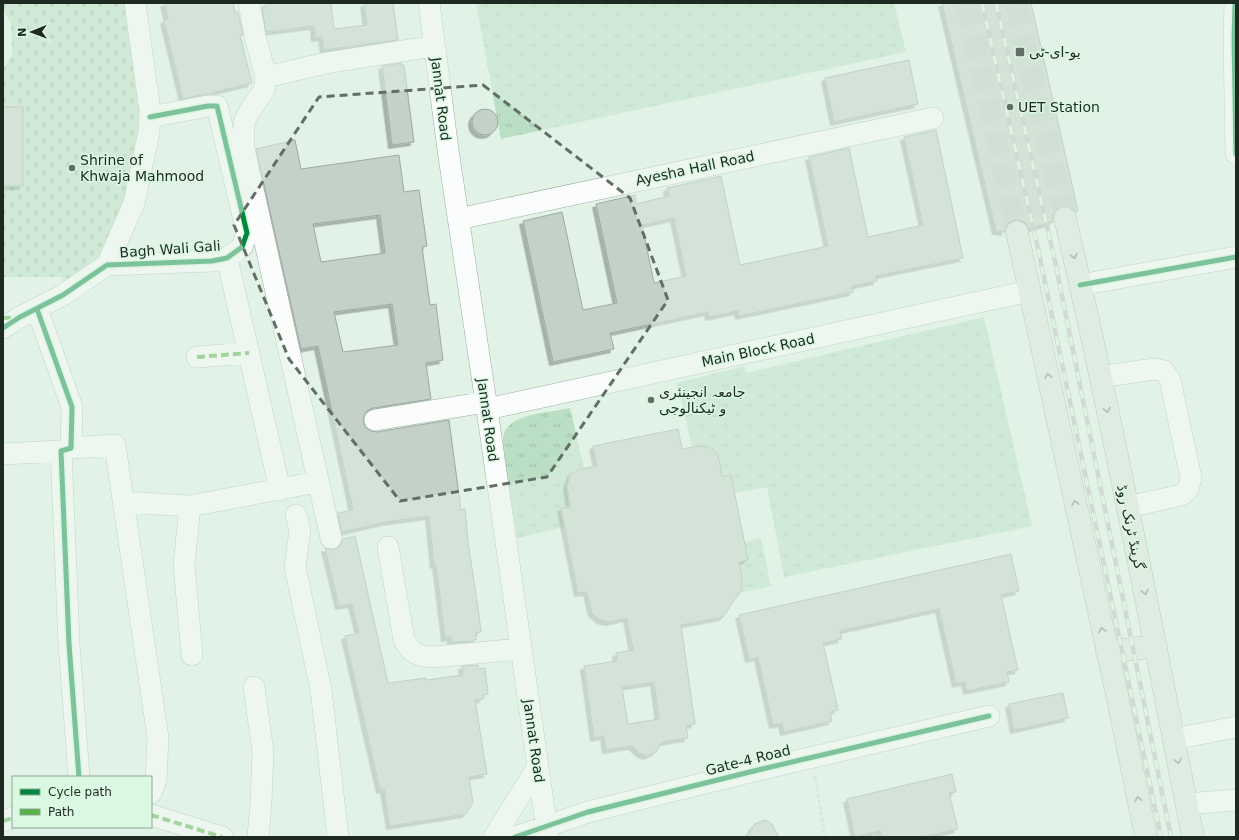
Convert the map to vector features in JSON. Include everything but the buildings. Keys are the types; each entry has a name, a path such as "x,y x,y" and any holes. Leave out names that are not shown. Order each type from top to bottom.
{"main road":[{"name":"گرینڈ ٹرنک روڈ","path":"1064,218 1100,377 1156,646 1193,837"},
{"path":"1017,232 1146,837"},
{"path":"1107,652 1156,646"}],"street":[{"name":"Bagh Wali Gali","path":"107,265 134,203 149,132 150,117 135,3"},
{"path":"249,3 255,36 266,77 264,90 249,112 244,123 244,149 331,538"},
{"name":"Jannat Road","path":"429,3 458,219 547,831"},
{"path":"1234,3 1236,154"},
{"path":"266,77 326,63 434,46"},
{"name":"Bagh Wali Gali","path":"16,318 64,294 107,265 212,262 227,258 242,248 247,233 216,106 208,106 150,117"},
{"name":"Ayesha Hall Road","path":"458,219 933,118"},
{"path":"1080,285 1236,257"},
{"path":"227,258 280,490"},
{"name":"Main Block Road","path":"375,420 486,406 1030,291"},
{"path":"16,318 72,407 66,450 69,644 79,776"},
{"path":"197,357 249,354"},
{"path":"1100,377 1154,369 1164,372 1170,380 1192,478 1188,489 1182,495 1127,507"},
{"path":"3,454 115,445 158,738 156,780 152,790"},
{"path":"123,502 190,506 318,482"},
{"path":"190,506 184,565 192,655"},
{"path":"296,515 300,530 295,567 321,690 338,837"},
{"path":"388,547 404,640 409,650 419,656 433,657 520,649"},
{"path":"254,687 263,752 258,837"},
{"name":"Gate-4 Road","path":"515,837 547,831 588,812 812,757 989,716"},
{"path":"1174,740 1236,727"},
{"path":"494,837 537,768"},
{"path":"1186,804 1236,800"},
{"path":"152,815 222,837"}],"path":[{"path":"812,757 825,837"}],"highlighted area":[{"path":"483,85 630,198 668,300 547,477 400,501 289,359 234,225 319,97"}],"green space":[{"name":"Shrine of Khwaja Mahmood","path":"4,3 135,3 150,111 107,265 63,295 63,277 3,277 3,187 23,186 23,107 3,107 3,68 12,56 11,23 4,12"},
{"path":"476,3 894,3 906,52 501,139"},
{"path":"984,317 1032,526 784,577 767,487 735,493 731,475 722,477 718,457 715,452 707,447 692,447 677,383 744,366 746,373"},
{"path":"570,408 584,468 577,470 572,474 567,483 570,507 562,508 565,527 517,538 503,453 504,433 510,425 517,420 534,414"},
{"path":"761,538 771,586 739,593 742,581 739,559 744,542"}],"tunnel":[{"path":"967,3 1017,232"},
{"path":"1016,3 1065,218"}],"railway":[{"path":"982,3 1038,249 1161,837"},
{"path":"996,3 1056,266 1171,837"}],"marked path":[{"path":"3,318 18,317"},
{"path":"197,357 249,353"},
{"path":"152,815 222,837"},
{"path":"3,821 12,818"}],"cycle path":[{"path":"1235,3 1234,39 1236,154"},
{"path":"3,328 20,317 63,295 107,265 212,261 227,258 242,247 247,233 217,106 208,106 150,117"},
{"path":"1080,285 1236,257"},
{"path":"37,309 72,407 71,448 61,451 69,644 79,776"},
{"path":"515,837 588,812 762,769 989,716"}],"place":[{"name":"یو-ای-ٹی","path":"1020,52"},
{"name":"UET Station","path":"1010,107"},
{"name":"Shrine of Khwaja Mahmood","path":"72,168"},
{"name":"جامعہ انجینئری و ٹیکنالوجی","path":"651,400"}]}
